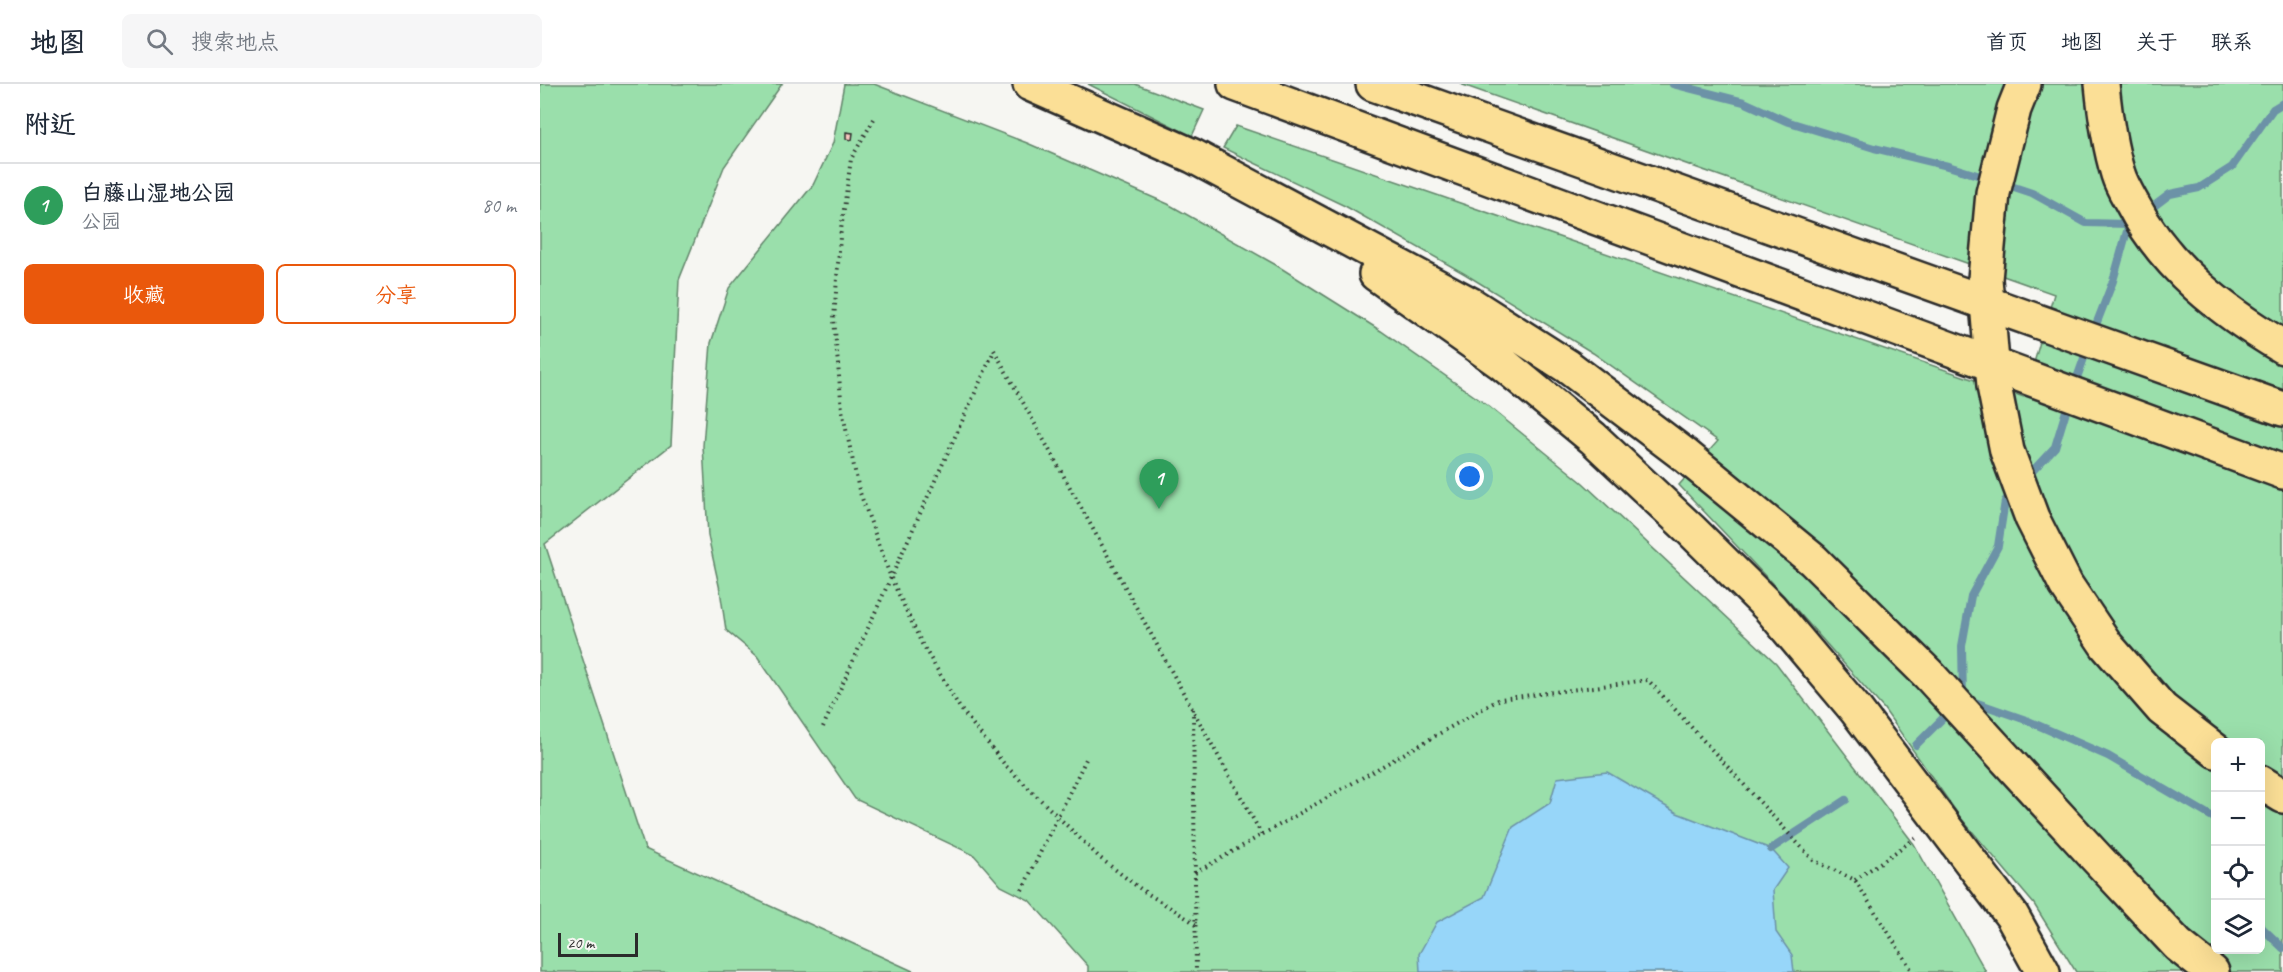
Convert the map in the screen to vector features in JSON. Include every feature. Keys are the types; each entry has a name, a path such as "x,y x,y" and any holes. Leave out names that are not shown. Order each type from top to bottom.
{"main road":[{"path":"1030,84 1193,156 1470,304 1568,366 1686,456 1821,568 1928,674 2178,945 2212,972"},
{"path":"1235,84 2283,472"},
{"path":"1373,84 2283,409"},
{"path":"2024,84 2014,109 1993,192 1985,279 1994,386 2007,451 2032,518 2067,585 2107,646 2162,710 2211,747"},
{"path":"2102,84 2106,128 2119,177 2142,222 2176,267 2218,305 2283,347"},
{"path":"1259,192 1502,363 1601,445 1770,608 1856,710 2012,916 2043,972"},
{"path":"2265,785 2283,796"}],"path":[{"path":"874,119 851,159 840,237 834,320 842,410 859,490 891,578 922,644 960,708 1005,765 1100,858 1142,890 1196,924"},
{"path":"823,727 994,350 1262,835"},
{"path":"1195,873 1500,699 1648,680 1813,860 1856,880 1913,972"},
{"path":"1193,707 1196,972"},
{"path":"1022,890 1087,757"},
{"path":"1856,880 1940,822"}],"green space":[{"path":"540,84 782,84 724,167 679,280 671,445 545,544 645,849 915,972 540,972"},
{"path":"844,84 874,84 1027,143 1168,204 1276,265 1381,331 1487,405 1583,483 1776,663 1914,844 1986,972 1088,972 1088,966 1029,900 1001,886 974,855 855,799 757,656 726,630 708,536 703,446 711,343 729,288 813,185 833,143"},
{"path":"1088,84 1135,84 1204,110 1192,136"},
{"path":"1460,84 2283,84 2283,972 2076,972 2034,904 1960,817 1884,709 1786,598 1679,485 1718,441 1593,353 1465,274 1345,206 1223,148 1236,126 2024,397 2054,294"}],"water":[{"path":"1607,772 1677,813 1771,849 1788,868 1773,890 1776,932 1792,955 1794,972 1420,972 1419,954 1437,922 1484,897 1513,827 1550,803 1557,778"}],"building":[{"path":"846,132 853,133 852,140 846,139"}],"waterway":[{"path":"1673,84 1744,102 1786,121 1874,148 1990,179"},
{"path":"2145,213 2170,194 2199,188 2232,167 2273,109 2283,103"},
{"path":"2002,183 2032,193 2086,223 2129,224 2134,220"},
{"path":"2092,335 2113,281 2129,224"},
{"path":"2073,389 2088,347"},
{"path":"2025,479 2055,447 2069,401"},
{"path":"1963,698 1962,646 1971,596 1998,546 2005,501 2014,491"},
{"path":"1966,699 2026,720 2108,756 2211,816"},
{"path":"1916,745 1952,709"},
{"path":"1771,849 1846,800"},
{"path":"2265,931 2283,948"}],"place":[{"name":"白藤山湿地公园","path":"1159,509"}]}
